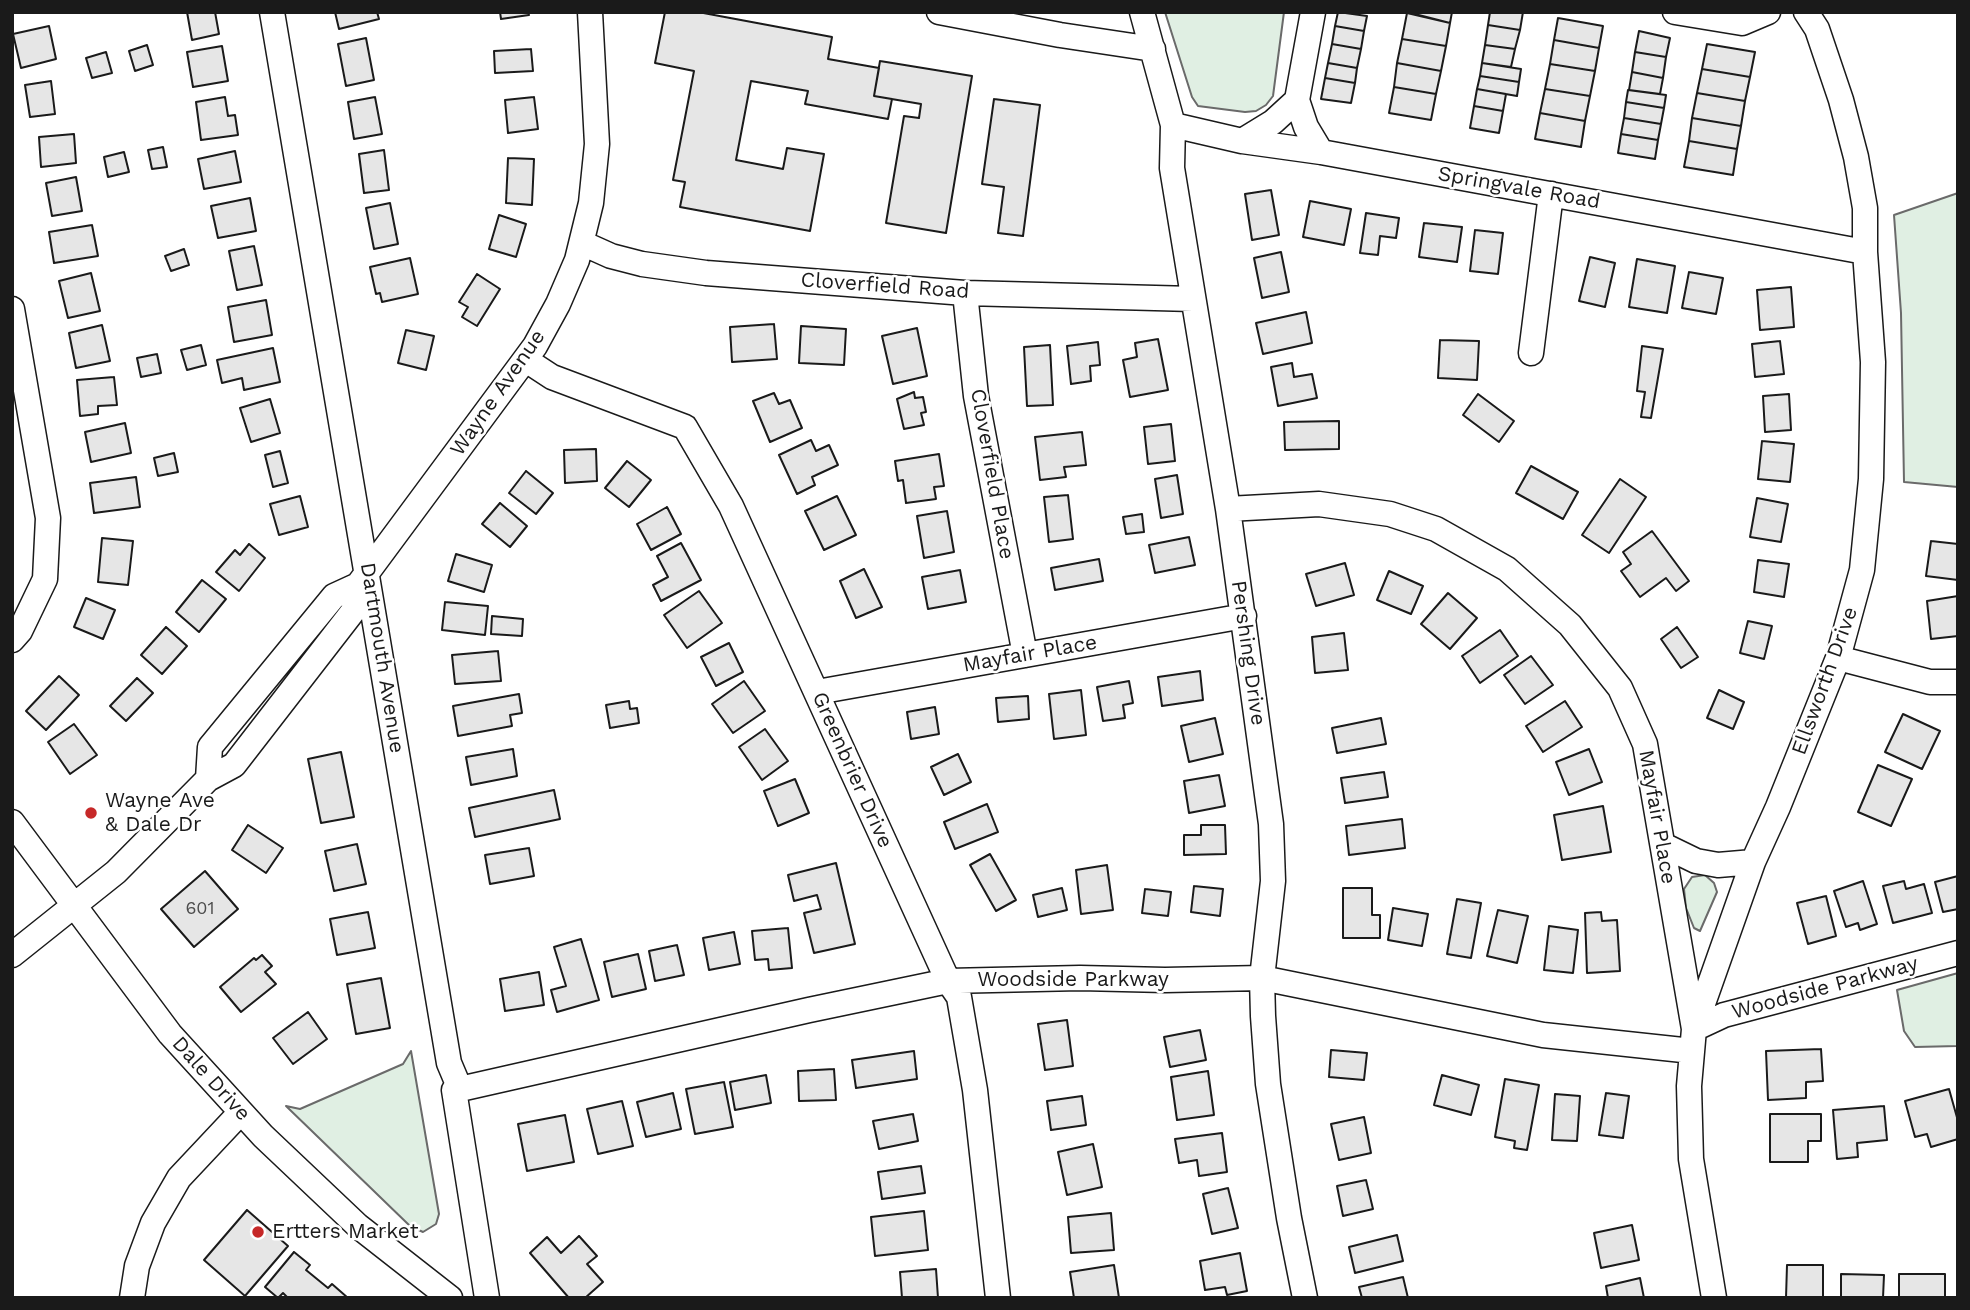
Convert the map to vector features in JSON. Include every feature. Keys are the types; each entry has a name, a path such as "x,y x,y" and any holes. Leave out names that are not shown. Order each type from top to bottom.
{"street":[{"name":"Dartmouth Avenue","path":"272,12 363,578 370,598 447,1049 460,1089 454,1090 487,1298"},
{"name":"Wayne Avenue","path":"12,955 117,872 208,779 210,747 334,596 363,578 526,360 558,304 582,243 591,202 597,144 590,12"},
{"path":"939,12 1060,36 1153,48"},
{"name":"Pershing Drive","path":"1142,12 1173,125 1172,168 1228,509 1271,824 1273,881 1262,978 1268,1084 1289,1218 1305,1298"},
{"path":"1313,12 1297,100 1306,127 1321,152"},
{"path":"1675,12 1742,23 1768,12"},
{"name":"Ellsworth Drive","path":"1714,1298 1691,1159 1689,1086 1693,1040 1753,862 1838,658 1863,570 1871,479 1873,362 1865,251 1865,208 1856,157 1841,100 1811,20"},
{"path":"1242,141 1273,122 1297,100"},
{"name":"Springvale Road","path":"1173,125 1242,141 1321,152 1865,251"},
{"path":"1531,353 1551,194"},
{"name":"Cloverfield Road","path":"582,243 611,257 706,273 965,293 1193,299"},
{"name":"Cloverfield Place","path":"965,293 976,396 1025,655"},
{"path":"12,309 48,518 45,579 20,631 12,640"},
{"name":"Greenbrier Drive","path":"526,360 552,377 685,427 731,506 948,981 959,997 975,1090 998,1298"},
{"name":"Mayfair Place","path":"1228,509 1319,504 1390,514 1436,529 1507,569 1570,625 1620,688 1646,744 1693,1040"},
{"name":"Mayfair Place","path":"817,692 1244,616"},
{"path":"1838,658 1930,682 1958,681"},
{"name":"Dale Drive","path":"12,822 170,1034 263,1136 358,1226 450,1298"},
{"path":"1663,845 1696,861 1718,865 1753,862"},
{"name":"Woodside Parkway","path":"460,1089 948,981 1262,978 1543,1035 1693,1040 1724,1015 1958,953"},
{"path":"132,1298 137,1266 153,1223 179,1178 241,1112"}],"green space":[{"path":"1165,12 1284,12 1273,96 1266,105 1256,111 1245,112 1198,106 1192,97"},
{"path":"1958,193 1958,487 1904,482 1901,313 1894,215"},
{"path":"1705,875 1714,883 1717,892 1700,931 1694,928 1686,908 1684,889 1692,877"},
{"path":"1958,973 1958,1046 1915,1047 1904,1031 1897,990"},
{"path":"411,1051 439,1214 436,1224 423,1232 410,1226 286,1106 300,1109 403,1064"}],"building":[{"path":"187,12 215,12 219,34 192,40"},
{"path":"335,12 377,12 379,19 339,29"},
{"path":"500,12 528,12 529,15 501,19"},
{"path":"665,12 698,12 832,37 828,59 879,68 874,96 892,99 888,119 805,104 808,91 751,81 736,160 783,169 787,148 824,154 810,231 680,207 685,182 673,180 694,71 655,63"},
{"path":"1338,12 1367,16 1364,31 1335,26"},
{"path":"1407,12 1452,12 1450,23"},
{"path":"1490,12 1523,12 1520,30 1488,25"},
{"path":"1407,13 1450,23 1446,46 1402,39"},
{"path":"1558,18 1603,26 1599,48 1554,40"},
{"path":"1488,25 1520,30 1515,49 1485,45"},
{"path":"49,26 56,59 21,68 13,34"},
{"path":"1335,26 1364,31 1361,49 1332,44"},
{"path":"1639,31 1670,38 1666,57 1635,52"},
{"path":"366,38 374,80 346,86 338,44"},
{"path":"1402,39 1446,46 1441,71 1397,63"},
{"path":"1554,40 1599,48 1595,71 1550,64"},
{"path":"1332,44 1361,49 1357,68 1328,63"},
{"path":"1707,44 1755,52 1750,77 1702,69"},
{"path":"147,45 153,65 135,71 129,51"},
{"path":"1485,45 1515,49 1511,67 1482,63"},
{"path":"222,46 228,81 193,87 187,52"},
{"path":"531,49 533,71 495,73 494,51"},
{"path":"106,52 112,73 92,78 86,58"},
{"path":"1635,52 1666,57 1663,78 1632,72"},
{"path":"880,61 972,76 946,233 886,223 904,116 919,118 921,104 874,96"},
{"path":"1328,63 1357,68 1355,83 1325,78"},
{"path":"1397,63 1441,71 1436,94 1394,87"},
{"path":"1482,63 1521,69 1519,82 1480,76"},
{"path":"1550,64 1595,71 1590,96 1545,89"},
{"path":"1702,69 1750,77 1745,101 1697,93"},
{"path":"1632,72 1663,78 1660,94 1629,90"},
{"path":"1480,76 1519,82 1517,96 1477,89"},
{"path":"1325,78 1355,83 1351,103 1321,99"},
{"path":"51,81 55,114 30,117 25,85"},
{"path":"1394,87 1436,94 1431,120 1389,113"},
{"path":"1477,89 1506,94 1503,111 1474,106"},
{"path":"1545,89 1590,96 1585,121 1540,113"},
{"path":"1628,90 1666,95 1664,108 1626,102"},
{"path":"1697,93 1745,101 1741,126 1692,118"},
{"path":"225,97 228,116 235,115 238,135 201,140 196,102"},
{"path":"375,97 382,134 354,139 348,102"},
{"path":"534,97 538,129 508,133 505,100"},
{"path":"994,99 1040,105 1023,236 998,233 1004,187 982,184"},
{"path":"1626,102 1664,108 1661,124 1624,118"},
{"path":"1474,106 1503,111 1499,133 1470,128"},
{"path":"1540,113 1585,121 1581,147 1535,139"},
{"path":"1624,118 1661,124 1658,140 1621,134"},
{"path":"1692,118 1741,126 1737,149 1689,141"},
{"path":"74,134 76,163 41,167 39,137"},
{"path":"1621,134 1658,140 1655,159 1618,153"},
{"path":"1689,141 1737,149 1733,175 1684,167"},
{"path":"163,147 167,167 152,169 148,150"},
{"path":"384,150 389,190 364,193 359,154"},
{"path":"235,151 241,182 204,189 198,159"},
{"path":"124,152 129,172 108,177 104,157"},
{"path":"508,158 534,159 532,205 506,203"},
{"path":"76,177 82,211 52,216 46,183"},
{"path":"1271,190 1279,235 1252,240 1245,194"},
{"path":"250,198 256,231 218,238 211,206"},
{"path":"1310,201 1351,209 1344,245 1303,237"},
{"path":"390,203 398,244 374,249 366,208"},
{"path":"1366,213 1399,218 1396,238 1380,236 1378,255 1360,253"},
{"path":"499,215 526,224 516,257 489,249"},
{"path":"1424,223 1462,227 1457,262 1419,257"},
{"path":"92,225 98,256 54,263 49,232"},
{"path":"1475,230 1503,233 1498,274 1470,271"},
{"path":"254,246 262,285 237,290 229,251"},
{"path":"184,249 189,265 171,271 165,256"},
{"path":"1281,252 1289,292 1262,298 1254,258"},
{"path":"1590,257 1615,263 1605,307 1579,301"},
{"path":"410,258 418,294 382,302 380,293 376,294 370,267"},
{"path":"1637,259 1675,266 1667,313 1629,307"},
{"path":"1689,272 1723,278 1716,314 1682,308"},
{"path":"91,273 100,311 68,318 59,281"},
{"path":"477,274 500,289 477,326 462,317 468,307 459,302"},
{"path":"1791,287 1794,327 1760,330 1757,290"},
{"path":"266,300 272,335 234,342 228,307"},
{"path":"1306,312 1312,343 1263,354 1256,323"},
{"path":"774,324 777,359 732,362 730,327"},
{"path":"102,325 110,361 76,368 69,333"},
{"path":"801,326 846,329 844,365 799,363"},
{"path":"917,328 927,376 893,384 882,336"},
{"path":"406,330 434,336 426,370 398,363"},
{"path":"1158,339 1168,390 1130,397 1123,360 1137,357 1135,343"},
{"path":"1440,340 1479,341 1477,380 1438,378"},
{"path":"1780,341 1784,374 1755,377 1752,344"},
{"path":"1098,342 1100,365 1090,366 1091,381 1071,384 1067,346"},
{"path":"201,345 206,365 187,370 181,350"},
{"path":"1050,345 1053,405 1027,406 1024,347"},
{"path":"1642,346 1663,349 1651,418 1641,417 1645,392 1637,391"},
{"path":"273,348 280,382 244,390 242,378 222,383 217,360"},
{"path":"157,354 161,373 141,377 137,358"},
{"path":"1292,363 1294,377 1312,374 1317,398 1278,406 1271,367"},
{"path":"114,377 117,405 98,406 98,414 80,416 77,380"},
{"path":"914,392 915,398 923,397 926,412 921,413 924,425 904,429 897,399"},
{"path":"774,393 779,404 790,400 802,428 770,442 753,401"},
{"path":"1478,394 1514,421 1499,442 1463,415"},
{"path":"1789,394 1791,430 1765,432 1763,396"},
{"path":"270,399 280,433 251,442 240,408"},
{"path":"1339,421 1339,449 1285,450 1284,422"},
{"path":"125,423 131,453 91,462 85,432"},
{"path":"1171,424 1175,461 1148,464 1144,427"},
{"path":"1082,432 1086,465 1064,467 1066,477 1040,480 1035,437"},
{"path":"811,440 816,451 829,445 838,465 812,477 815,485 797,494 779,455"},
{"path":"1762,441 1794,444 1790,482 1758,479"},
{"path":"596,449 597,481 565,483 564,450"},
{"path":"280,451 288,483 273,487 265,455"},
{"path":"174,453 178,472 158,476 154,458"},
{"path":"939,454 944,486 934,487 936,499 906,503 903,480 898,481 895,461"},
{"path":"627,461 651,480 629,507 605,488"},
{"path":"1531,466 1578,492 1563,519 1516,493"},
{"path":"526,471 553,493 536,514 509,493"},
{"path":"1177,475 1183,514 1161,518 1155,479"},
{"path":"136,477 140,507 94,513 90,483"},
{"path":"1620,479 1646,497 1609,553 1582,535"},
{"path":"1068,495 1073,539 1049,542 1044,497"},
{"path":"300,496 308,527 279,535 270,504"},
{"path":"837,496 856,535 824,550 805,511"},
{"path":"1757,498 1788,504 1781,542 1750,537"},
{"path":"500,503 527,526 510,547 482,524"},
{"path":"667,507 681,534 651,550 637,524"},
{"path":"947,511 954,552 924,558 917,516"},
{"path":"1142,514 1144,532 1126,534 1123,517"},
{"path":"1652,531 1689,581 1676,591 1666,578 1640,597 1621,571 1631,564 1623,552"},
{"path":"1189,537 1195,565 1155,573 1149,545"},
{"path":"102,538 133,541 128,585 98,582"},
{"path":"1931,541 1958,544 1958,580 1926,576"},
{"path":"681,543 701,580 661,601 653,585 668,577 657,556"},
{"path":"249,544 265,558 239,591 216,572 235,550 240,555"},
{"path":"456,554 492,565 484,592 448,581"},
{"path":"1099,559 1103,581 1055,590 1051,568"},
{"path":"1758,560 1789,564 1784,597 1754,592"},
{"path":"1345,563 1354,595 1316,606 1306,574"},
{"path":"864,569 882,607 856,618 840,581"},
{"path":"960,570 966,602 928,609 922,577"},
{"path":"1389,571 1423,586 1411,614 1377,600"},
{"path":"202,580 226,599 199,632 176,612"},
{"path":"699,591 722,623 687,648 664,615"},
{"path":"1448,593 1477,618 1450,649 1421,624"},
{"path":"1958,596 1958,636 1931,639 1927,601"},
{"path":"86,598 115,610 103,639 74,627"},
{"path":"445,602 488,606 485,635 442,630"},
{"path":"492,616 523,619 522,636 491,634"},
{"path":"1748,621 1772,626 1764,659 1740,653"},
{"path":"166,627 187,646 162,674 141,655"},
{"path":"1677,627 1698,657 1681,668 1661,639"},
{"path":"1500,630 1518,656 1480,683 1462,656"},
{"path":"1344,633 1348,670 1315,673 1312,637"},
{"path":"729,643 743,672 716,686 701,657"},
{"path":"498,651 501,681 455,684 452,655"},
{"path":"1531,656 1553,685 1525,704 1504,675"},
{"path":"1200,671 1203,700 1162,706 1158,677"},
{"path":"59,676 79,695 46,730 26,711"},
{"path":"137,678 153,693 126,721 110,706"},
{"path":"744,681 765,711 733,733 712,704"},
{"path":"1129,681 1133,703 1123,705 1125,718 1103,721 1097,687"},
{"path":"1081,690 1086,735 1054,739 1049,694"},
{"path":"1719,690 1744,702 1733,729 1707,718"},
{"path":"519,694 522,713 510,715 512,726 458,736 453,706"},
{"path":"1028,696 1029,719 998,722 996,698"},
{"path":"629,701 630,709 637,708 639,723 610,728 606,705"},
{"path":"1565,701 1582,727 1543,752 1526,726"},
{"path":"935,707 939,734 911,739 907,712"},
{"path":"1903,714 1940,731 1922,769 1885,752"},
{"path":"1215,718 1223,754 1189,762 1181,726"},
{"path":"1381,718 1386,744 1337,753 1332,728"},
{"path":"74,724 97,755 70,774 48,742"},
{"path":"765,729 788,761 762,780 739,747"},
{"path":"513,749 517,776 471,785 466,757"},
{"path":"1589,749 1602,782 1569,795 1556,762"},
{"path":"341,752 354,817 321,823 308,759"},
{"path":"958,754 971,782 944,795 931,767"},
{"path":"1878,765 1912,779 1891,826 1858,812"},
{"path":"1384,772 1388,797 1345,803 1341,778"},
{"path":"1219,775 1225,806 1189,813 1184,781"},
{"path":"795,779 809,813 778,826 764,791"},
{"path":"554,790 560,819 475,837 469,808"},
{"path":"987,804 998,832 955,849 944,822"},
{"path":"1603,806 1611,852 1562,860 1554,815"},
{"path":"1402,819 1405,848 1349,855 1346,826"},
{"path":"248,825 283,848 266,873 232,850"},
{"path":"1201,825 1225,825 1226,854 1184,855 1184,835 1201,835"},
{"path":"357,844 366,884 334,891 325,851"},
{"path":"529,848 534,876 490,884 485,855"},
{"path":"990,854 1016,900 996,911 970,865"},
{"path":"836,863 855,944 814,953 804,913 821,909 817,895 794,901 788,875"},
{"path":"1107,865 1113,910 1081,914 1076,870"},
{"path":"205,871 238,909 194,947 161,909"},
{"path":"1958,876 1958,909 1943,912 1935,882"},
{"path":"1863,881 1877,924 1860,930 1858,923 1846,927 1834,891"},
{"path":"1904,881 1906,889 1924,884 1932,913 1893,923 1883,886"},
{"path":"1194,886 1223,889 1220,916 1191,912"},
{"path":"1062,888 1067,910 1038,917 1033,895"},
{"path":"1343,888 1372,888 1372,915 1380,915 1380,938 1343,938"},
{"path":"1145,889 1171,892 1168,916 1142,913"},
{"path":"1826,896 1836,936 1808,944 1797,903"},
{"path":"1457,899 1481,903 1471,958 1447,954"},
{"path":"1393,908 1428,914 1422,946 1388,940"},
{"path":"1498,910 1528,916 1517,963 1487,956"},
{"path":"368,912 375,948 337,955 330,919"},
{"path":"1601,912 1602,921 1617,920 1620,971 1587,973 1585,913"},
{"path":"1549,926 1578,930 1573,973 1544,970"},
{"path":"788,928 792,968 769,970 768,959 755,960 752,931"},
{"path":"734,932 740,964 709,970 703,938"},
{"path":"581,939 599,1000 557,1012 551,990 566,986 554,947"},
{"path":"677,945 684,975 655,981 649,951"},
{"path":"638,954 646,989 612,997 604,962"},
{"path":"262,955 272,966 265,972 276,984 241,1012 220,987 254,958 256,960"},
{"path":"539,972 544,1005 505,1011 500,979"},
{"path":"381,978 390,1028 356,1034 347,984"},
{"path":"308,1012 327,1039 293,1064 273,1038"},
{"path":"1067,1020 1073,1066 1045,1070 1038,1024"},
{"path":"1200,1030 1206,1060 1170,1067 1164,1037"},
{"path":"1821,1049 1823,1081 1806,1082 1806,1098 1768,1100 1766,1051"},
{"path":"1331,1050 1367,1053 1364,1080 1329,1077"},
{"path":"914,1051 917,1079 856,1088 852,1060"},
{"path":"834,1069 836,1100 799,1101 798,1071"},
{"path":"1208,1071 1214,1115 1177,1120 1171,1077"},
{"path":"766,1075 771,1103 735,1110 730,1082"},
{"path":"1442,1075 1479,1085 1471,1115 1434,1105"},
{"path":"1505,1079 1539,1085 1527,1150 1514,1148 1515,1141 1495,1137"},
{"path":"724,1082 733,1127 695,1134 686,1089"},
{"path":"1949,1089 1958,1121 1958,1139 1931,1147 1927,1134 1915,1137 1905,1101"},
{"path":"673,1093 681,1129 646,1137 637,1102"},
{"path":"1606,1093 1629,1096 1623,1138 1599,1135"},
{"path":"1555,1094 1580,1096 1577,1141 1552,1140"},
{"path":"1082,1096 1086,1125 1051,1130 1047,1101"},
{"path":"622,1101 633,1146 598,1154 587,1109"},
{"path":"1884,1106 1887,1140 1857,1143 1858,1157 1837,1159 1833,1110"},
{"path":"913,1114 918,1141 879,1149 873,1121"},
{"path":"1770,1114 1821,1114 1821,1141 1808,1141 1808,1162 1770,1162"},
{"path":"565,1115 574,1162 527,1171 518,1124"},
{"path":"1364,1117 1371,1153 1339,1160 1331,1124"},
{"path":"1222,1133 1227,1172 1199,1176 1197,1160 1179,1163 1175,1139"},
{"path":"1093,1144 1102,1187 1067,1195 1058,1152"},
{"path":"921,1166 925,1193 882,1199 878,1172"},
{"path":"1366,1180 1373,1209 1343,1216 1337,1186"},
{"path":"1228,1188 1238,1228 1212,1234 1203,1194"},
{"path":"247,1210 288,1246 245,1296 204,1260"},
{"path":"924,1211 928,1250 875,1256 871,1217"},
{"path":"1111,1213 1114,1250 1071,1253 1068,1217"},
{"path":"1632,1225 1639,1260 1601,1268 1594,1233"},
{"path":"1397,1235 1403,1261 1355,1273 1349,1247"},
{"path":"579,1236 597,1256 587,1264 603,1282 585,1298 569,1298 530,1253 547,1237 561,1253"},
{"path":"294,1252 310,1265 306,1270 328,1288 332,1284 348,1298 288,1298 283,1293 278,1298 265,1287"},
{"path":"1240,1253 1247,1291 1227,1295 1225,1287 1205,1290 1200,1261"},
{"path":"1114,1265 1119,1298 1074,1298 1070,1272"},
{"path":"1787,1265 1823,1265 1823,1298 1786,1298"},
{"path":"936,1269 938,1298 902,1298 900,1272"},
{"path":"1841,1274 1884,1275 1883,1298 1841,1298"},
{"path":"1899,1274 1945,1274 1945,1298 1899,1298"},
{"path":"1403,1277 1408,1298 1362,1298 1359,1287"},
{"path":"1640,1278 1644,1298 1608,1298 1606,1286"}],"place":[{"name":"Wayne Ave & Dale Dr","path":"91,813"},
{"name":"Ertters Market","path":"258,1232"}]}
